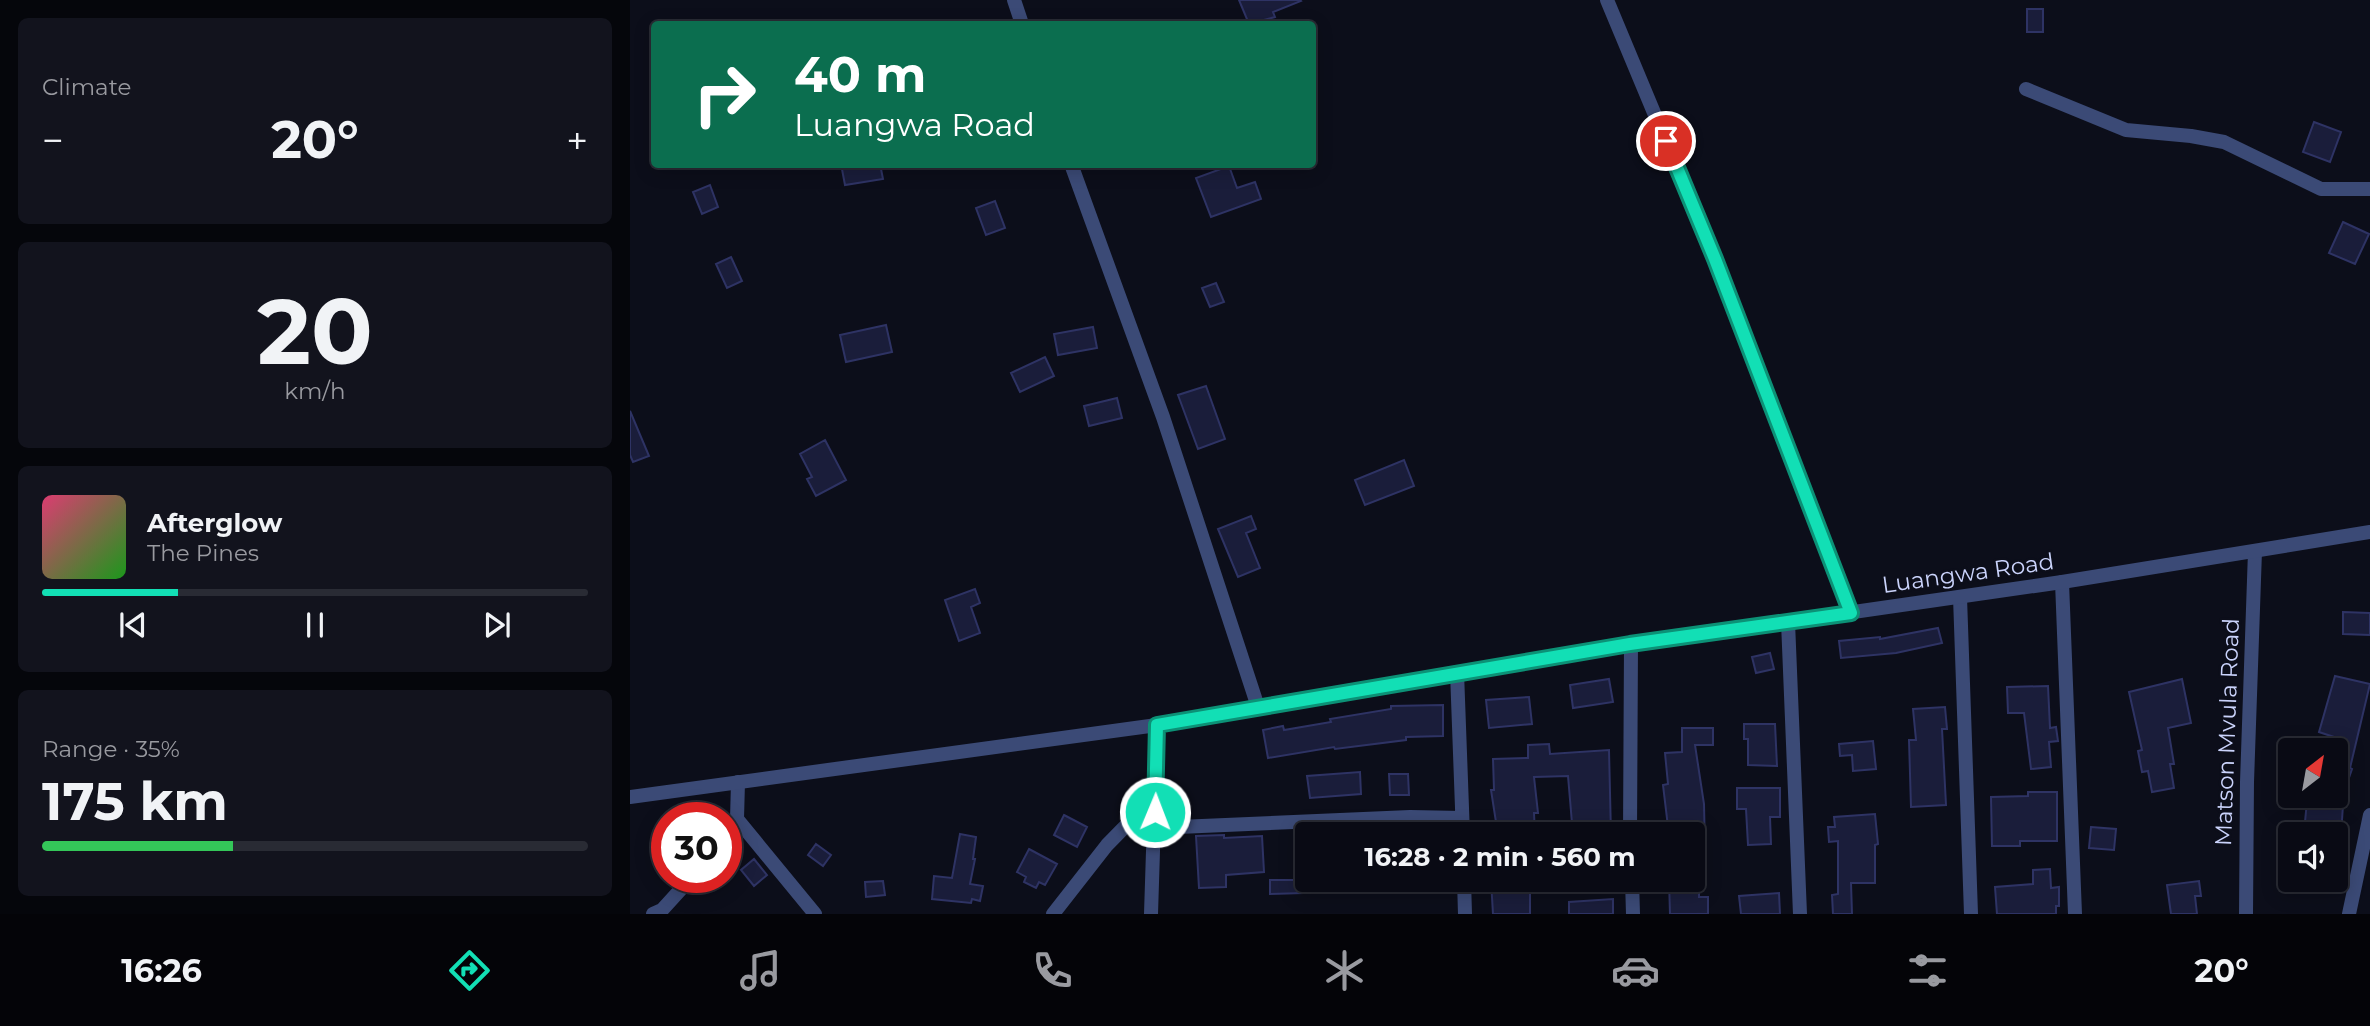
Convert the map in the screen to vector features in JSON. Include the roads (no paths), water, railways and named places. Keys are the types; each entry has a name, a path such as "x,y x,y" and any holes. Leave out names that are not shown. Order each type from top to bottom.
{"street":[{"path":"1014,0 1021,21"},
{"path":"1607,0 1715,259 1851,613"},
{"path":"2026,89 2126,130 2224,142 2321,189 2370,189"},
{"path":"1072,168 1163,417 1258,707"},
{"name":"Luangwa Road","path":"630,797 1157,725 1630,644 2062,582 2370,533"},
{"name":"Matson Mvula Road","path":"2246,914 2255,551"},
{"path":"2062,582 2075,914"},
{"path":"1960,597 1971,914"},
{"path":"1787,622 1800,914"},
{"path":"1630,644 1630,822"},
{"path":"1457,672 1462,822"},
{"path":"1151,914 1157,725"},
{"path":"737,802 738,782"},
{"path":"1053,914 1107,845 1155,796"},
{"path":"2349,914 2370,815"},
{"path":"1155,828 1410,817 1462,818"},
{"path":"742,825 816,914"},
{"path":"1464,892 1465,914"},
{"path":"1632,892 1633,914"},
{"path":"661,913 678,893"}]}
